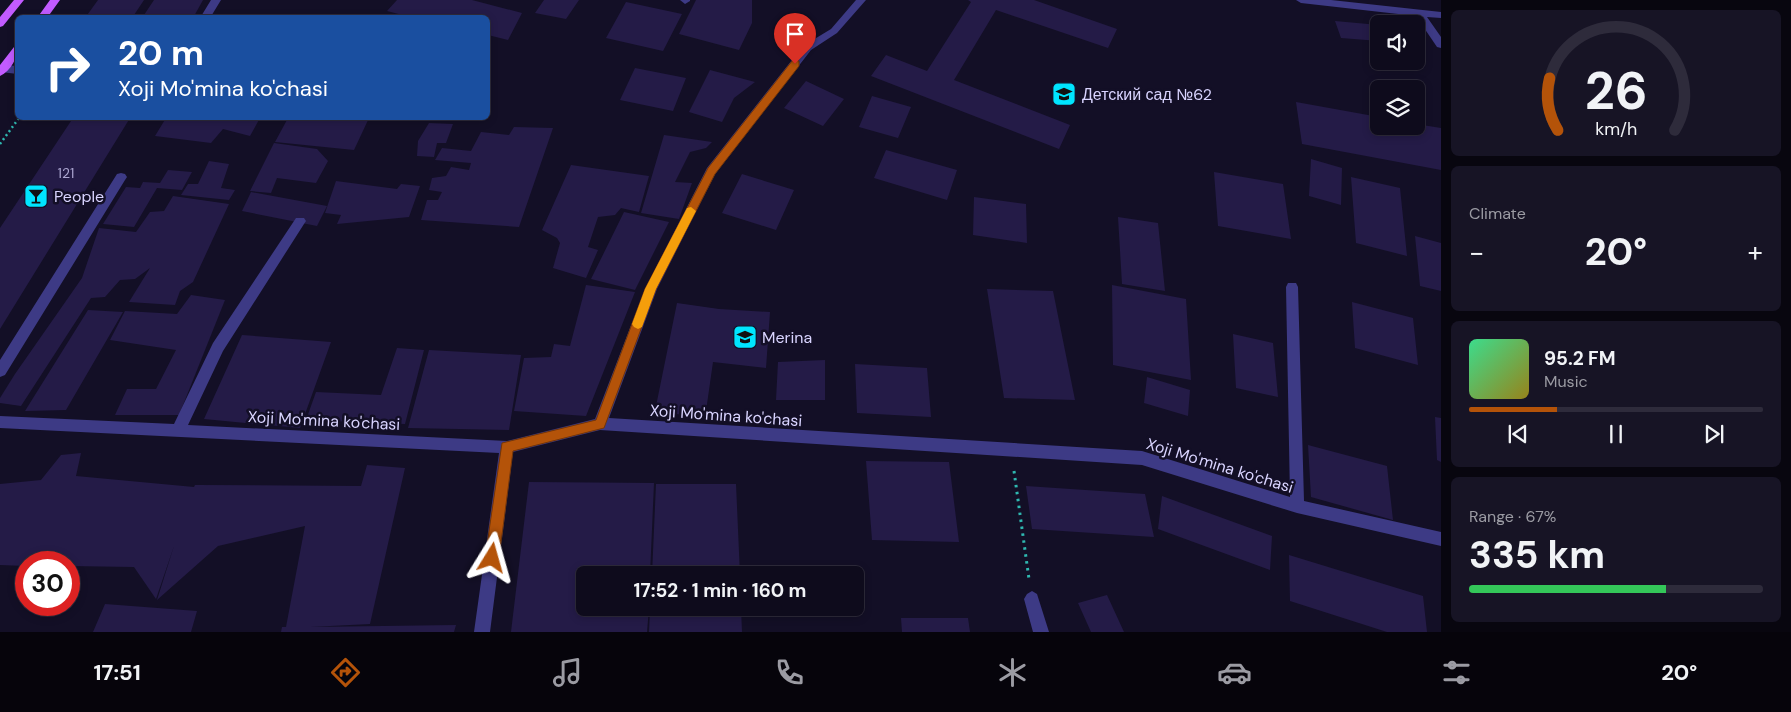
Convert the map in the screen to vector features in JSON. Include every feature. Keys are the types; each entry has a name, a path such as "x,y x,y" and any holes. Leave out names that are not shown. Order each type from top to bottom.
{"main road":[{"path":"0,24 19,0"},
{"path":"44,15 55,0"},
{"path":"1,70 15,53"}],"street":[{"path":"206,15 216,0"},
{"path":"600,424 651,289 711,171 807,48 834,32 861,0"},
{"path":"1301,0 1441,15"},
{"path":"1419,13 1441,45"},
{"path":"1,70 15,70"},
{"path":"0,371 121,177"},
{"path":"178,431 218,347 300,222"},
{"path":"1292,287 1297,506"},
{"name":"Xoji Mo'mina ko'chasi","path":"0,422 507,447 600,424 1142,458 1297,506 1441,539"},
{"path":"482,632 507,447"},
{"path":"1032,599 1041,632"}],"path":[{"path":"0,144 18,120"},
{"path":"1011,451 1032,599"}],"building":[{"path":"98,0 144,0 134,15 87,15"},
{"path":"154,0 203,0 195,15 144,15"},
{"path":"397,0 472,0 522,13 508,40 490,36 490,15 402,15 387,11"},
{"path":"544,0 579,0 566,19 535,13"},
{"path":"696,0 752,0 752,23 739,50 679,34"},
{"path":"968,0 1034,0 1117,29 1108,48 996,10 954,80 1070,125 1059,149 871,76 886,55 927,71 971,2"},
{"path":"626,2 682,14 663,51 606,38"},
{"path":"1335,21 1370,24 1370,40 1341,38"},
{"path":"635,68 686,78 673,111 620,100"},
{"path":"710,70 755,82 734,98 722,122 689,112"},
{"path":"806,81 844,99 823,126 784,108"},
{"path":"872,96 911,107 898,138 859,127"},
{"path":"1296,102 1370,115 1370,135 1425,135 1425,125 1441,128 1441,170 1302,144"},
{"path":"72,120 129,120 0,329 0,228"},
{"path":"165,120 259,120 250,136 223,129 211,143 155,136"},
{"path":"287,120 368,120 354,150 275,142"},
{"path":"429,123 453,124 446,143 437,143 434,157 417,156 418,141"},
{"path":"514,127 553,128 519,227 421,220 427,200 438,200 442,192 429,190 432,178 446,176 451,167 469,170 471,163 435,160 442,148 471,151 481,132 509,135"},
{"path":"664,135 712,142 706,148 690,152 675,182 692,183 679,219 641,213"},
{"path":"274,143 317,149 328,161 316,183 277,178 271,193 250,191"},
{"path":"886,150 957,170 947,200 874,178"},
{"path":"1311,159 1342,168 1341,205 1309,196"},
{"path":"209,161 229,164 221,188 235,190 229,200 181,195 188,184 198,184"},
{"path":"571,165 649,176 639,212 621,208 615,215 598,217 588,247 598,250 586,278 553,268 560,243 557,238 542,230"},
{"path":"168,170 192,172 182,190 157,188 134,227 103,224 126,187 140,188 143,182 160,183"},
{"path":"1214,172 1283,184 1291,239 1218,226"},
{"path":"742,174 794,190 776,230 722,213"},
{"path":"1351,177 1400,188 1407,256 1356,243"},
{"path":"336,181 397,189 401,184 420,186 409,217 337,224 341,215 325,213"},
{"path":"251,192 327,206 317,226 242,211"},
{"path":"173,196 229,204 193,282 180,291 175,305 129,302 150,268 135,279 120,280 105,297 91,298 21,406 0,403 0,398 15,374 82,278 99,228 136,232 150,212 164,211"},
{"path":"974,197 1026,204 1027,243 973,235"},
{"path":"624,212 669,222 635,290 591,279"},
{"path":"1118,217 1158,223 1165,291 1122,284"},
{"path":"1415,236 1441,243 1441,291 1420,286"},
{"path":"586,285 635,292 586,416 514,411 524,358 551,357 554,344 570,346"},
{"path":"1112,285 1186,299 1191,380 1113,365"},
{"path":"987,289 1053,291 1075,400 1004,398"},
{"path":"191,295 225,300 179,415 115,415 127,389 156,389 176,350 110,340 125,311 177,314"},
{"path":"1352,302 1413,318 1418,365 1355,348"},
{"path":"677,303 719,309 770,312 766,368 713,362 705,418 655,411"},
{"path":"88,310 123,312 66,410 25,411"},
{"path":"1233,334 1273,343 1278,397 1236,388"},
{"path":"242,335 331,342 300,428 204,419"},
{"path":"397,348 424,350 405,424 306,420 316,392 381,395"},
{"path":"429,350 521,355 509,430 408,428"},
{"path":"825,360 825,400 776,400 778,362"},
{"path":"855,364 927,368 931,417 857,413"},
{"path":"1147,377 1190,390 1188,416 1144,403"},
{"path":"1435,417 1441,418 1441,462 1437,460"},
{"path":"1308,445 1387,466 1393,520 1311,497"},
{"path":"81,453 76,476 194,487 195,485 361,486 367,465 405,468 370,624 310,627 456,625 454,632 281,632 282,627 286,627 305,526 218,546 157,600 174,546 156,599 134,567 80,566 80,551 15,551 15,566 0,565 0,484 41,480 61,455"},
{"path":"866,461 949,462 959,542 872,540"},
{"path":"529,482 654,483 650,566 576,566 576,616 648,616 647,632 511,632"},
{"path":"656,484 736,484 740,566 652,566"},
{"path":"1026,486 1145,494 1154,537 1032,529"},
{"path":"1162,496 1272,536 1270,570 1158,529"},
{"path":"1289,555 1423,596 1427,632 1387,632 1290,601"},
{"path":"1107,595 1124,632 1091,632 1078,603"},
{"path":"105,604 197,611 191,632 93,632"},
{"path":"650,616 741,616 742,632 649,632"},
{"path":"901,618 968,618 970,632 902,632"}],"slow traffic":[{"path":"638,324 651,289 691,211"}],"place":[{"name":"Детский сад №62","path":"1064,94"},
{"name":"People","path":"36,196"},
{"name":"Merina","path":"745,337"}],"route":[{"path":"492,558 507,447 600,424 651,289 711,171 795,64"}]}
